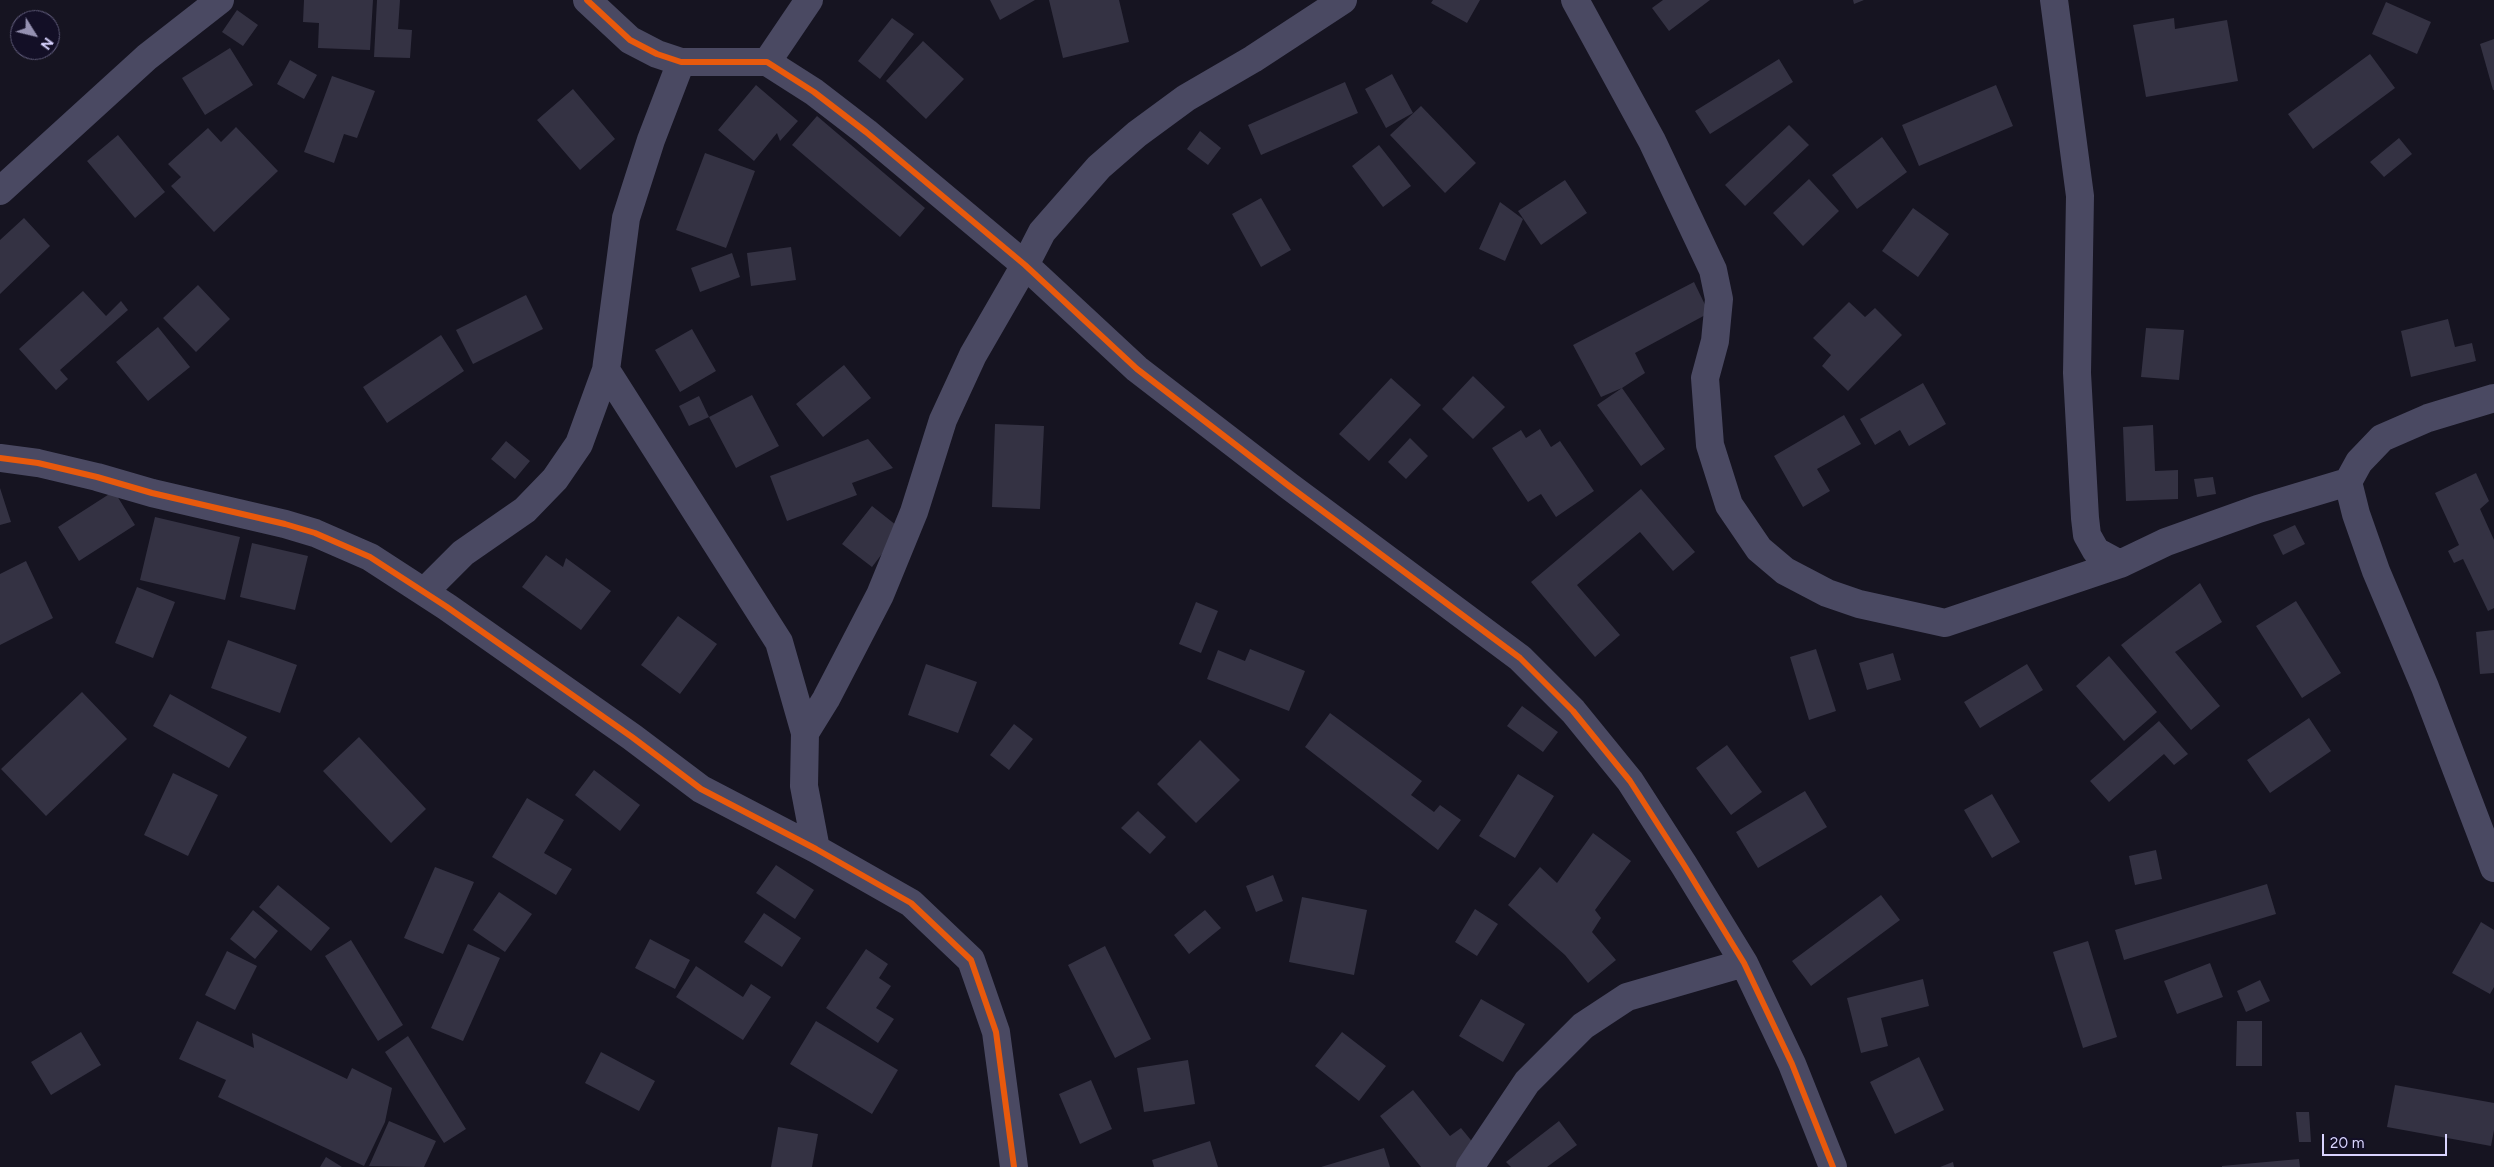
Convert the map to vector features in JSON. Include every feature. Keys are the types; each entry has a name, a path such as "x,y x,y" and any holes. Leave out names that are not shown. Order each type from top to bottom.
{"street":[{"path":"0,191 147,57 220,0"},
{"path":"587,0 630,40 657,54 681,62 767,62 814,92 866,132 1025,265 1137,369 1289,486 1520,658 1573,711 1630,781 1744,963 1792,1064 1833,1167"},
{"path":"767,62 810,0"},
{"path":"805,733 826,699 880,594 914,512 943,420 966,371 1042,232 1099,167 1138,134 1186,98 1253,59 1343,0"},
{"path":"1575,0 1652,141 1713,270 1719,299 1715,341 1706,378 1710,445 1729,505 1759,549 1784,571 1827,593 1859,604 1945,623 2120,564 2166,542 2258,508 2348,482 2360,462 2382,438 2428,418 2494,398"},
{"path":"2054,0 2080,196 2077,374 2085,518 2087,535 2096,551 2120,564"},
{"path":"424,592 463,553 524,510 556,479 579,444 606,370 612,338 626,218 651,140 681,62"},
{"path":"606,370 779,642 805,733 804,786 816,849"},
{"path":"0,458 38,463 315,533 370,557 424,592 632,736 701,789 816,849 911,903 971,960 996,1032 1014,1167"},
{"path":"2348,482 2356,514 2376,571 2425,687 2494,868"},
{"path":"1470,1167 1527,1082 1583,1026 1627,997 1744,963"}],"building":[{"path":"304,0 373,0 370,50 318,48 319,23 303,22"},
{"path":"377,0 400,0 398,29 412,30 410,58 374,57"},
{"path":"990,0 1035,0 1000,20"},
{"path":"1049,0 1119,0 1129,42 1063,58"},
{"path":"1433,0 1480,0 1467,23 1431,3"},
{"path":"1663,0 1710,0 1669,31 1652,8"},
{"path":"1853,0 1864,0 1854,4"},
{"path":"2386,2 2431,22 2417,54 2372,34"},
{"path":"237,10 258,25 243,46 222,32"},
{"path":"892,18 914,34 880,79 858,61"},
{"path":"2174,18 2175,29 2227,20 2238,81 2146,97 2133,25"},
{"path":"2494,39 2494,90 2493,90 2480,44"},
{"path":"923,41 964,79 926,119 886,81"},
{"path":"230,48 253,85 205,115 182,78"},
{"path":"2370,54 2395,88 2313,149 2288,114"},
{"path":"1779,59 1793,82 1710,134 1695,111"},
{"path":"290,60 317,75 304,99 277,84"},
{"path":"1392,74 1413,113 1386,128 1365,89"},
{"path":"332,76 375,91 357,138 344,134 334,163 304,152"},
{"path":"1345,82 1358,113 1261,155 1248,125"},
{"path":"756,85 798,121 780,141 777,133 754,161 718,130"},
{"path":"1996,85 2013,126 1919,166 1902,125"},
{"path":"573,89 615,139 580,170 537,120"},
{"path":"1421,106 1476,163 1445,193 1390,135"},
{"path":"817,116 925,208 900,237 792,145"},
{"path":"1789,125 1809,145 1745,206 1725,185"},
{"path":"236,127 278,171 214,232 171,186 181,177 168,164 208,128 221,142"},
{"path":"1200,131 1221,148 1208,165 1187,149"},
{"path":"118,135 165,192 135,218 87,161"},
{"path":"1882,137 1907,172 1857,209 1832,175"},
{"path":"2399,138 2412,154 2384,177 2370,162"},
{"path":"1379,145 1411,186 1383,207 1352,166"},
{"path":"705,153 755,171 726,248 676,230"},
{"path":"1809,179 1839,211 1803,246 1773,213"},
{"path":"1565,180 1587,213 1541,245 1518,211"},
{"path":"1261,198 1291,250 1261,267 1232,214"},
{"path":"1500,202 1523,219 1505,261 1479,249"},
{"path":"1913,208 1949,234 1918,277 1882,251"},
{"path":"24,218 50,246 0,294 0,240"},
{"path":"791,247 796,280 751,286 747,253"},
{"path":"732,253 740,277 700,292 691,268"},
{"path":"1694,282 1709,313 1635,353 1645,373 1622,388 1601,397 1573,345"},
{"path":"198,285 230,319 196,352 163,318"},
{"path":"83,291 106,316 121,301 128,310 60,370 68,379 56,390 19,349"},
{"path":"526,295 543,329 473,364 456,330"},
{"path":"1849,302 1865,317 1875,308 1902,335 1848,391 1822,366 1831,355 1813,338"},
{"path":"2448,319 2455,347 2472,343 2476,361 2411,377 2401,331"},
{"path":"158,327 190,367 148,401 116,362"},
{"path":"2146,328 2184,330 2179,380 2141,377"},
{"path":"692,329 716,371 680,392 655,350"},
{"path":"441,335 464,371 387,423 363,387"},
{"path":"844,365 871,398 823,437 796,404"},
{"path":"1473,376 1505,407 1473,439 1442,409"},
{"path":"1391,378 1421,405 1369,461 1339,434"},
{"path":"1923,383 1946,424 1909,446 1900,430 1875,445 1860,419"},
{"path":"1622,388 1665,449 1641,466 1597,405"},
{"path":"752,395 779,446 736,468 709,417"},
{"path":"699,396 709,417 689,426 679,406"},
{"path":"1844,415 1861,444 1817,469 1830,491 1803,507 1774,456"},
{"path":"995,424 1044,426 1040,509 992,507"},
{"path":"2153,425 2155,471 2178,470 2178,499 2126,501 2123,427"},
{"path":"1540,429 1551,447 1560,441 1594,491 1556,517 1541,494 1528,502 1492,448 1521,430 1526,438"},
{"path":"1410,438 1428,456 1406,479 1388,462"},
{"path":"868,439 893,468 852,483 857,495 787,521 770,476"},
{"path":"506,441 530,461 515,479 491,459"},
{"path":"2476,473 2489,501 2480,509 2494,540 2494,608 2488,611 2463,559 2454,563 2448,551 2459,545 2435,493"},
{"path":"2213,477 2216,494 2197,497 2194,479"},
{"path":"0,488 11,522 0,525"},
{"path":"1641,489 1695,552 1673,571 1640,532 1577,585 1620,635 1595,657 1531,582"},
{"path":"114,491 135,525 79,561 58,527"},
{"path":"872,506 901,529 872,567 842,544"},
{"path":"155,517 240,537 225,600 140,580"},
{"path":"2295,525 2305,544 2283,555 2273,535"},
{"path":"252,543 308,556 295,610 240,597"},
{"path":"546,555 563,567 566,558 611,591 581,630 522,587"},
{"path":"26,561 53,618 0,645 0,574"},
{"path":"2200,583 2222,622 2175,652 2220,706 2191,730 2121,645"},
{"path":"137,587 175,602 153,658 115,643"},
{"path":"2296,601 2341,673 2302,698 2256,626"},
{"path":"1196,602 1218,611 1201,653 1179,644"},
{"path":"678,616 717,644 680,694 641,665"},
{"path":"2494,630 2494,673 2480,674 2476,632"},
{"path":"228,640 297,665 280,713 211,688"},
{"path":"1250,649 1305,671 1289,711 1207,679 1218,650 1245,661"},
{"path":"1816,649 1836,711 1809,720 1790,657"},
{"path":"1893,653 1901,680 1867,690 1859,663"},
{"path":"2109,656 2157,712 2124,741 2076,686"},
{"path":"926,664 977,682 958,733 908,715"},
{"path":"2027,664 2043,690 1980,728 1964,702"},
{"path":"82,692 127,739 46,816 1,769"},
{"path":"170,694 247,737 229,768 153,726"},
{"path":"1522,706 1558,732 1543,752 1507,726"},
{"path":"1330,713 1422,781 1411,795 1434,812 1440,805 1461,820 1438,850 1305,747"},
{"path":"2309,718 2331,751 2270,793 2247,760"},
{"path":"2159,721 2188,754 2174,765 2164,754 2109,802 2090,781"},
{"path":"1014,724 1033,739 1009,770 990,755"},
{"path":"359,737 426,809 391,843 323,771"},
{"path":"1200,740 1240,780 1196,823 1157,784"},
{"path":"1727,745 1762,792 1731,815 1696,768"},
{"path":"594,770 640,805 620,831 575,795"},
{"path":"173,773 218,795 188,856 144,835"},
{"path":"1518,774 1554,796 1515,858 1479,836"},
{"path":"1805,791 1827,827 1758,868 1736,832"},
{"path":"1992,794 2020,842 1992,858 1964,810"},
{"path":"527,798 564,820 544,853 572,869 556,895 492,857"},
{"path":"1138,811 1166,837 1150,854 1121,828"},
{"path":"1593,833 1631,861 1595,910 1601,918 1592,932 1616,960 1588,983 1565,955 1508,905 1540,867 1557,883"},
{"path":"2156,850 2162,879 2135,885 2129,856"},
{"path":"776,865 814,890 795,919 756,893"},
{"path":"435,867 474,882 443,954 404,938"},
{"path":"1273,875 1283,901 1256,912 1246,886"},
{"path":"2267,884 2276,914 2124,960 2115,930"},
{"path":"278,885 330,928 311,951 259,907"},
{"path":"499,892 532,914 505,952 473,930"},
{"path":"1881,895 1900,920 1811,986 1792,961"},
{"path":"1302,897 1367,910 1354,975 1289,962"},
{"path":"1475,909 1498,924 1477,956 1455,942"},
{"path":"253,910 278,931 255,959 230,939"},
{"path":"1205,910 1221,928 1189,954 1174,935"},
{"path":"764,913 801,938 782,967 744,942"},
{"path":"2481,922 2494,930 2494,987 2490,994 2452,973"},
{"path":"650,939 690,960 675,989 635,968"},
{"path":"351,940 403,1025 378,1041 325,956"},
{"path":"2088,941 2117,1037 2083,1048 2053,952"},
{"path":"468,944 500,958 463,1041 431,1028"},
{"path":"1105,946 1151,1039 1115,1058 1068,965"},
{"path":"866,949 888,964 879,978 891,986 876,1008 894,1019 878,1043 826,1008"},
{"path":"227,951 257,966 235,1010 205,995"},
{"path":"2210,963 2223,997 2177,1014 2164,981"},
{"path":"696,966 743,997 751,984 771,997 743,1040 676,997"},
{"path":"1923,979 1929,1006 1881,1018 1888,1046 1861,1053 1847,998"},
{"path":"2260,980 2270,1001 2246,1012 2237,991"},
{"path":"1481,999 1525,1024 1503,1062 1459,1036"},
{"path":"197,1021 254,1048 252,1033 347,1079 352,1068 392,1088 385,1122 364,1166 218,1097 226,1080 179,1059"},
{"path":"816,1021 898,1070 872,1114 790,1064"},
{"path":"2237,1021 2262,1021 2262,1066 2236,1066"},
{"path":"81,1032 101,1065 51,1095 31,1062"},
{"path":"1342,1032 1386,1066 1359,1101 1315,1066"},
{"path":"408,1036 466,1129 444,1143 385,1052"},
{"path":"601,1052 655,1081 639,1111 585,1083"},
{"path":"1919,1057 1944,1110 1895,1134 1870,1082"},
{"path":"1188,1060 1195,1104 1144,1112 1137,1068"},
{"path":"1091,1080 1112,1129 1080,1144 1059,1094"},
{"path":"2395,1085 2494,1103 2494,1130 2491,1146 2387,1127"},
{"path":"1413,1090 1450,1136 1461,1128 1479,1150 1458,1167 1421,1167 1380,1116"},
{"path":"2296,1112 2309,1112 2311,1142 2299,1142"},
{"path":"389,1121 436,1141 424,1167 369,1166"},
{"path":"1559,1121 1577,1145 1547,1167 1511,1167 1506,1162"},
{"path":"778,1127 818,1134 812,1167 771,1167"},
{"path":"1210,1141 1218,1167 1154,1167 1152,1160"},
{"path":"1384,1148 1390,1167 1321,1167"},
{"path":"326,1157 342,1167 320,1167"},
{"path":"2299,1159 2300,1167 2222,1167 2222,1166"},
{"path":"1953,1162 1954,1167 1940,1167"}],"cycle path":[{"path":"587,0 630,40 657,54 681,62 767,62 814,92 866,132 1025,265 1137,369 1289,486 1520,658 1573,711 1630,781 1684,865 1744,963 1792,1064 1833,1167"},
{"path":"0,458 38,463 152,493 285,524 315,533 370,557 447,607 632,737 701,789 816,849 911,903 971,960 996,1032 1014,1167"}]}
